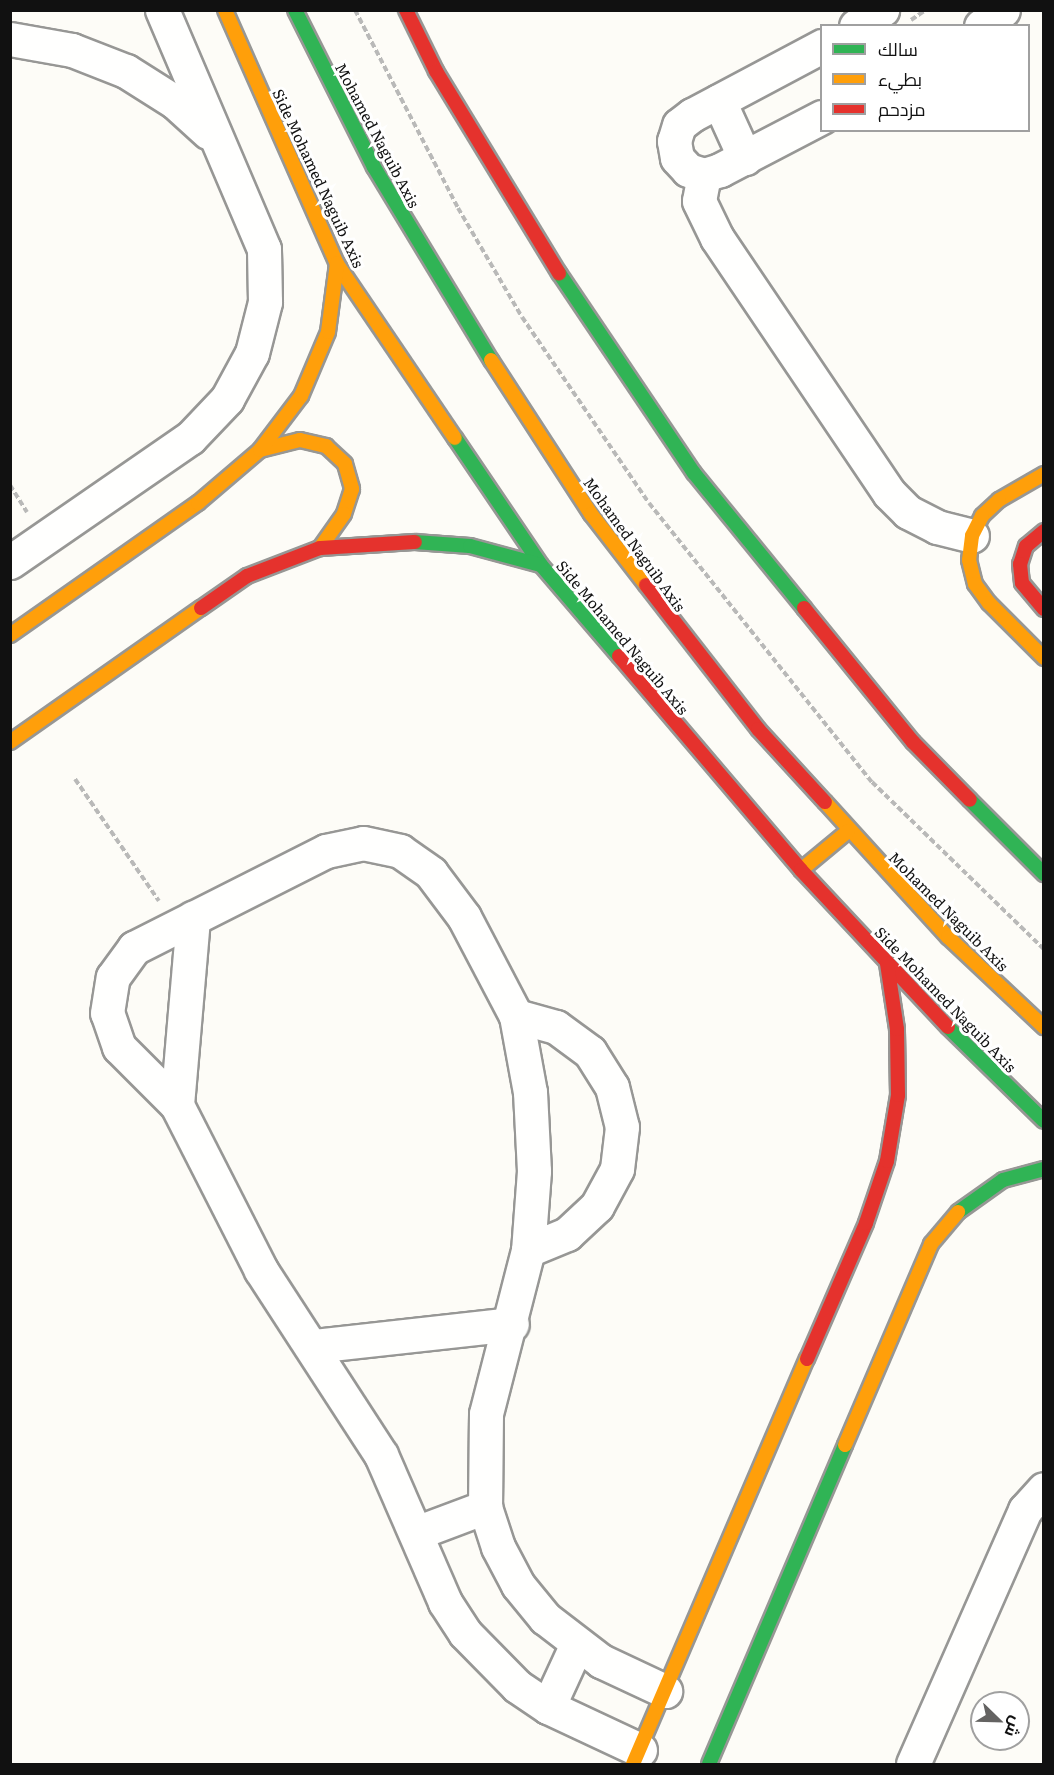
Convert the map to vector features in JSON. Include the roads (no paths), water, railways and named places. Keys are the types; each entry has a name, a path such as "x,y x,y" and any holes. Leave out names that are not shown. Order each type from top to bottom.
{"street":[{"path":"10,562 190,438 227,399 252,353 265,302 264,249 162,10"},
{"name":"Side Mohamed Naguib Axis","path":"225,10 337,264 541,566 801,870 887,964 1044,1121"},
{"name":"Mohamed Naguib Axis","path":"295,10 374,167 514,402 672,623 848,831 948,937 1044,1027"},
{"path":"406,10 436,71 560,274 694,472 913,742 1044,874"},
{"path":"859,24 882,10"},
{"path":"984,24 1003,10"},
{"path":"10,39 72,50 126,71 176,102 218,142"},
{"path":"820,47 679,125 674,141 677,158 688,170 704,175 745,158 820,118"},
{"path":"719,101 745,158"},
{"path":"704,175 699,201 717,238 889,493 918,517 972,536"},
{"path":"10,635 198,503 260,450 301,396 328,332 337,264"},
{"path":"260,450 300,440 326,446 345,464 352,489 344,514 320,548"},
{"path":"1044,474 999,500 982,516 972,536 969,560 975,584 1044,658"},
{"path":"1044,531 1026,546 1020,564 1022,584 1044,609"},
{"path":"10,742 248,576 320,548 395,540 470,546 541,566"},
{"path":"801,870 848,831"},
{"path":"665,1691 576,1646 545,1618 518,1585 498,1547 485,1507 486,1414 512,1324 528,1250 533,1159 530,1092 516,1016 464,917 431,873 400,851 363,843 326,851 134,948 113,977 107,1013 119,1047 177,1105 261,1270 313,1346 381,1455 445,1602 465,1633 517,1686 548,1707 637,1757 866,1223 887,1161 898,1095 897,1029 887,964"},
{"path":"177,1105 185,922"},
{"path":"516,1016 556,1027 590,1052 612,1087 622,1128 616,1169 597,1206 567,1234 528,1250"},
{"path":"709,1764 931,1244 963,1207 1003,1180 1044,1169"},
{"path":"313,1346 512,1324"},
{"path":"912,1764 1025,1510 1044,1489"},
{"path":"416,1533 485,1507"},
{"path":"548,1707 576,1646"}]}
